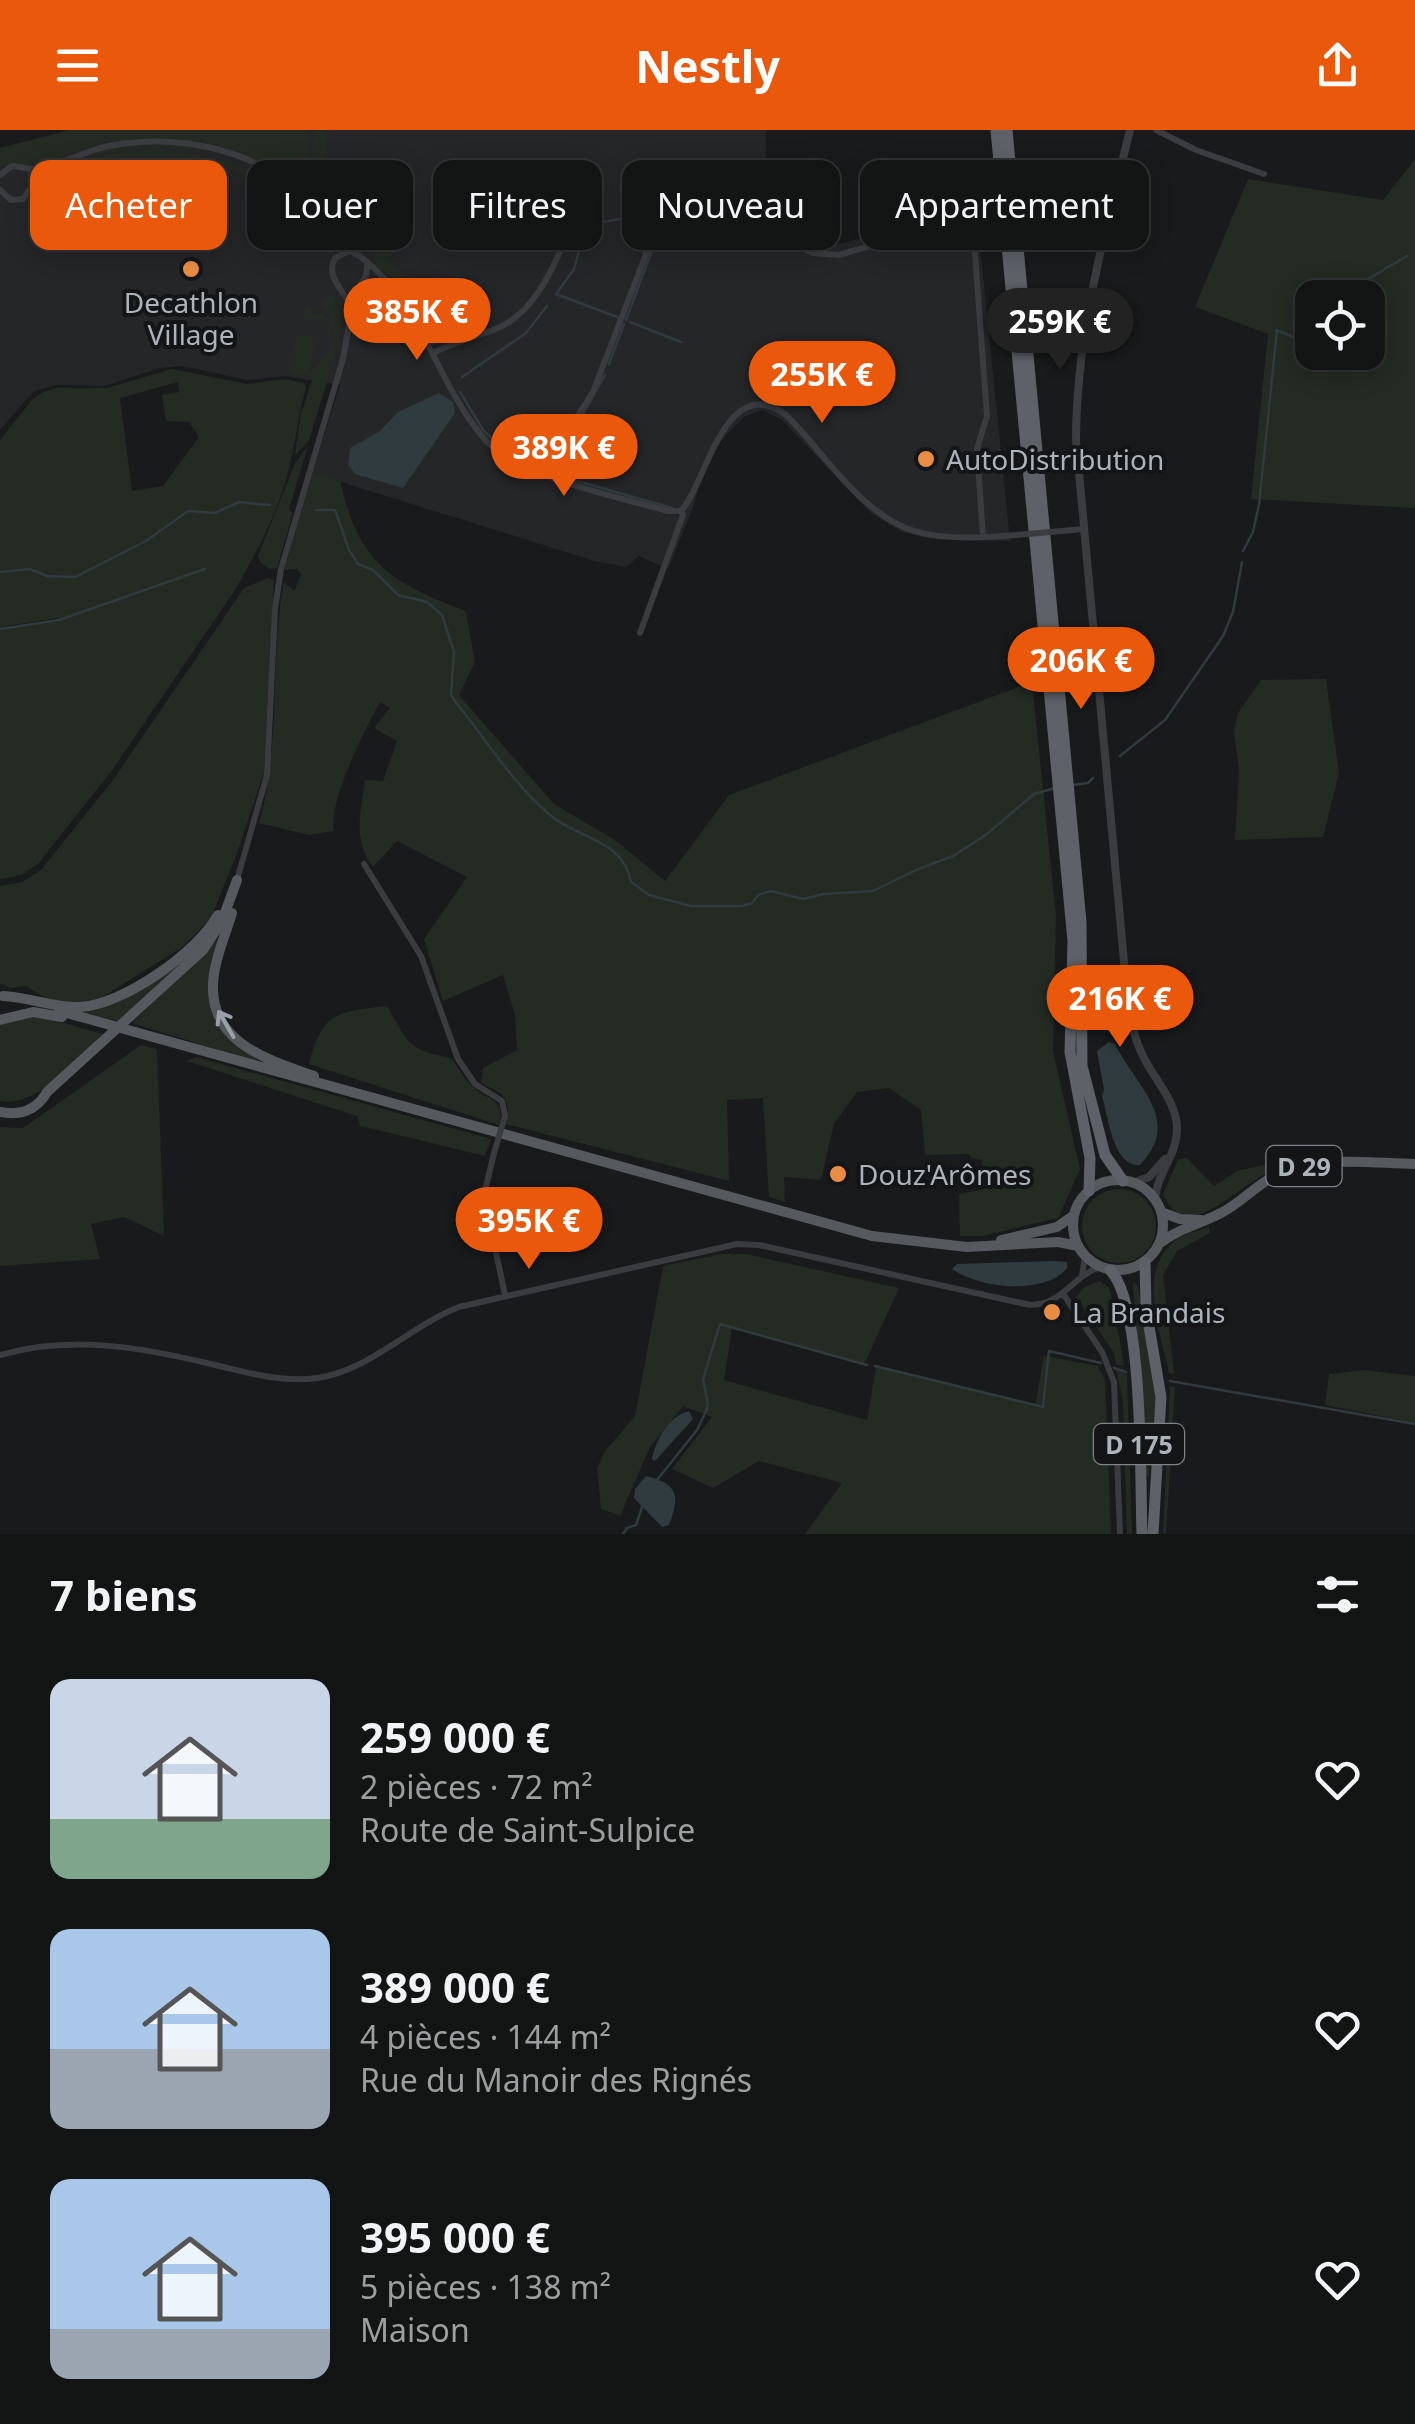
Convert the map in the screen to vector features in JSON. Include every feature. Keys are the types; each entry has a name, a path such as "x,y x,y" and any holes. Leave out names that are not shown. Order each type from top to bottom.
{"highway":[{"path":"996,130 1082,941 1082,1066 1105,1155 1128,1182"},
{"path":"1007,130 1064,787 1072,942 1070,1052 1090,1158 1089,1191"},
{"name":"D 175","path":"1145,1262 1146,1309 1162,1397 1153,1534"},
{"name":"D 175","path":"1105,1268 1122,1286 1125,1296 1133,1354 1142,1534"}],"main road":[{"path":"2,995 74,1008 109,1001 190,950 215,921 237,880"},
{"path":"0,1110 28,1110 40,1103 203,950 224,916 237,880"},
{"path":"237,880 234,908 213,978 215,1001 226,1027 256,1055 371,1097"},
{"path":"2,995 838,1228 907,1242 949,1245 980,1247 1058,1242 1082,1251 1105,1268 1128,1270 1145,1262 1159,1244 1163,1228 1155,1199 1128,1182 1105,1182 1089,1191 1063,1224 1050,1230 996,1242 949,1245"},
{"path":"0,1020 38,1012 80,1022 96,1021"},
{"name":"D 29","path":"1159,1244 1227,1210 1270,1178 1300,1167 1340,1161 1415,1164"},
{"path":"1161,1212 1180,1219 1207,1219"},
{"path":"1074,1214 1073,1231 1082,1251"}],"street":[{"path":"1130,130 1105,232 1080,364 1076,440 1128,1005 1137,1044 1175,1114 1175,1142 1157,1184 1155,1199"},
{"path":"1156,130 1196,150 1264,174"},
{"path":"62,160 128,142 163,141 198,145 247,162"},
{"path":"0,175 12,166 30,168"},
{"path":"24,168 30,177"},
{"path":"0,190 17,200 30,190"},
{"path":"532,470 593,392 656,230 666,222 680,218 759,225 813,253 830,255 847,254 914,234 958,229 970,232 975,245 987,416 977,448 983,536"},
{"path":"333,250 331,276 351,309"},
{"path":"432,353 505,324 522,310 548,275 560,250"},
{"path":"334,258 349,251 360,254 367,266 390,286 412,316 482,436 514,463 667,512 682,512"},
{"path":"237,880 267,774 278,581 343,358 351,309 367,266"},
{"path":"340,286 390,286"},
{"path":"427,344 444,338 462,339"},
{"path":"640,633 682,512 727,425 746,409 765,405 786,415 867,502 888,518 924,533 983,536 1083,529"},
{"path":"364,864 421,956 458,1060 475,1084 502,1101 505,1116 484,1194 505,1295"},
{"path":"1128,1182 1157,1169 1175,1142"},
{"path":"0,1355 94,1343 142,1348 254,1374 312,1379 358,1365 442,1314 505,1295 747,1244 1024,1304 1044,1304 1064,1294 1082,1275 1105,1268"},
{"path":"1082,1251 1082,1275"},
{"path":"1064,1294 1102,1352 1116,1392 1120,1534"}],"shaded area":[{"path":"70,130 766,130 766,160 622,160 622,250 840,250 840,244 860,239 860,250 980,250 1010,541 932,539 902,532 871,513 782,420 763,410 745,416 721,440 703,474 668,569 639,556 626,567 595,561 312,473 340,385 285,376 248,380 181,366 159,368 105,386 54,385 33,392 0,430 0,148"},
{"path":"70,130 310,130 307,160 248,160 205,146 137,140 102,143 55,160 30,160 30,167 0,167 0,148"},
{"path":"325,130 327,160 311,160 314,131"},
{"path":"179,145 224,157 170,148 115,151 68,160 116,148"},
{"path":"167,151 218,160 150,156 86,160"},
{"path":"1415,159 1415,508 1251,499 1268,334 1195,307 1248,179 1383,200"},
{"path":"227,162 247,170 247,175 227,167"},
{"path":"390,250 391,264 405,276 421,301 447,315 463,318 479,330 452,333 434,325 396,281 372,264 375,252"},
{"path":"330,294 340,302 342,322 336,352 309,441 295,455 301,414 312,380 289,373 296,335 316,337 309,374 330,350 334,332 323,319 304,319 305,304 316,316 321,313 332,319 322,304"},
{"path":"172,369 247,384 285,379 304,383 306,387 281,496 237,587 113,769 38,864 21,875 0,879 0,630 59,621 58,618 0,627 0,440 43,392 57,388 107,388","holes":["178,382 179,392 162,395 166,421 189,422 199,437 163,486 132,491 120,398"]},
{"path":"439,393 453,402 455,413 403,488 355,474 348,465 350,448 380,431 398,412"},
{"path":"308,446 277,568 270,569 258,556 295,463"},
{"path":"312,473 340,480 357,531 381,566 417,590 466,611 475,662 459,695 554,804 615,840 665,881 729,795 1032,682 1056,916 1053,1051 1080,1169 1058,1218 983,1236 960,1236 959,1194 985,1189 982,1160 968,1154 925,1155 921,1110 889,1088 857,1092 834,1124 821,1180 784,1177 785,1202 769,1197 763,1098 727,1100 729,1181 506,1124 507,1102 481,1083 483,1068 517,1050 515,1015 503,975 443,1001 424,939 467,877 397,841 373,867 362,846 365,780 383,781 397,741 374,728 390,708 380,702 357,747 337,802 334,831 309,835 259,823 270,763 284,582 294,591 301,575 297,569 284,570"},
{"path":"268,578 274,580 264,773 211,918 184,946 101,998 74,1003 47,999 26,986 11,988 0,984 0,886 22,882 41,870 113,780 244,588"},
{"path":"1326,679 1339,773 1323,837 1235,840 1239,771 1234,730 1238,713 1261,680"},
{"path":"206,937 199,948 118,1021 75,1011 95,1009"},
{"path":"219,938 209,977 212,1003 232,1037 261,1063 132,1023"},
{"path":"387,1006 411,1043 425,1052 451,1058 470,1084 498,1105 499,1125 309,1064 320,1033 334,1017"},
{"path":"36,1015 103,1034 43,1089 15,1101 0,1101 0,1025 13,1018"},
{"path":"1109,1042 1115,1044 1144,1090 1157,1119 1152,1149 1140,1165 1124,1158 1118,1149 1102,1096 1097,1051"},
{"path":"141,1045 157,1049 164,1236 124,1217 91,1224 100,1259 0,1266 0,1127 23,1128"},
{"path":"196,1057 491,1139 485,1156 360,1126 357,1116 187,1061"},
{"path":"1186,1157 1214,1186 1237,1171 1285,1160 1285,1164 1216,1207 1192,1216 1171,1208 1163,1194 1178,1160"},
{"path":"1119,1189 1145,1200 1156,1226 1145,1252 1119,1263 1093,1252 1082,1226 1093,1200"},
{"path":"1209,1227 1210,1233 1177,1251 1163,1275 1174,1374 1169,1373 1154,1305 1156,1272 1161,1256 1172,1243"},
{"path":"721,1254 746,1254 899,1288 864,1365 732,1329 724,1380 867,1420 876,1367 1035,1406 1044,1356 1098,1366 1105,1380 1111,1534 805,1534 842,1483 759,1461 713,1488 672,1469 712,1417 683,1406 650,1447 620,1516 601,1509 597,1468 605,1451 635,1416 663,1266"},
{"path":"1067,1262 1067,1268 1057,1277 1028,1286 978,1281 952,1269 957,1264"},
{"path":"1099,1281 1109,1288 1112,1298 1124,1365 1116,1365 1114,1353 1076,1297 1083,1288"},
{"path":"1133,1281 1138,1287 1156,1393 1149,1476 1145,1476"},
{"path":"1116,1370 1127,1374 1132,1534 1127,1534 1123,1401"},
{"path":"1365,1370 1415,1376 1415,1423 1325,1405 1329,1374"},
{"path":"1170,1386 1175,1387 1163,1534"},
{"path":"689,1411 693,1419 655,1461 652,1459 664,1429"},
{"path":"646,1476 665,1483 674,1493 669,1525 662,1527 634,1498 635,1489"}],"waterway":[{"path":"617,317 556,294 574,269 586,225 622,219"},
{"path":"626,320 652,250"},
{"path":"1367,280 1407,256"},
{"path":"462,377 526,333 547,306"},
{"path":"630,322 681,342"},
{"path":"609,364 624,324"},
{"path":"1243,551 1253,532 1259,505 1277,330 1295,338"},
{"path":"547,457 579,421 605,375"},
{"path":"460,392 483,430 504,450"},
{"path":"549,473 672,508"},
{"path":"0,572 30,569 47,576 75,577 146,541 188,511 215,513 239,502 270,505"},
{"path":"316,510 335,510 358,564 373,570 398,595 427,602 442,615 454,652 454,700 537,803 561,823 609,848 619,857 631,882 649,895 691,906 742,906 771,891 803,899 873,891 953,856 987,834 1034,794 1055,788"},
{"path":"1120,756 1165,720 1223,636 1233,612 1242,562"},
{"path":"0,629 59,620 205,569"},
{"path":"1073,785 1088,783 1093,778"},
{"path":"657,1480 697,1430 706,1411 703,1379 720,1324 867,1365"},
{"path":"875,1366 1043,1407 1049,1351 1101,1363"},
{"path":"1114,1368 1126,1372"},
{"path":"1170,1381 1415,1424"},
{"path":"623,1534 636,1525 643,1504"}],"place":[{"name":"Decathlon Village","path":"191,269"},
{"name":"AutoDistribution","path":"926,459"},
{"name":"Douz'Arômes","path":"838,1174"},
{"name":"La Brandais","path":"1052,1312"}]}
